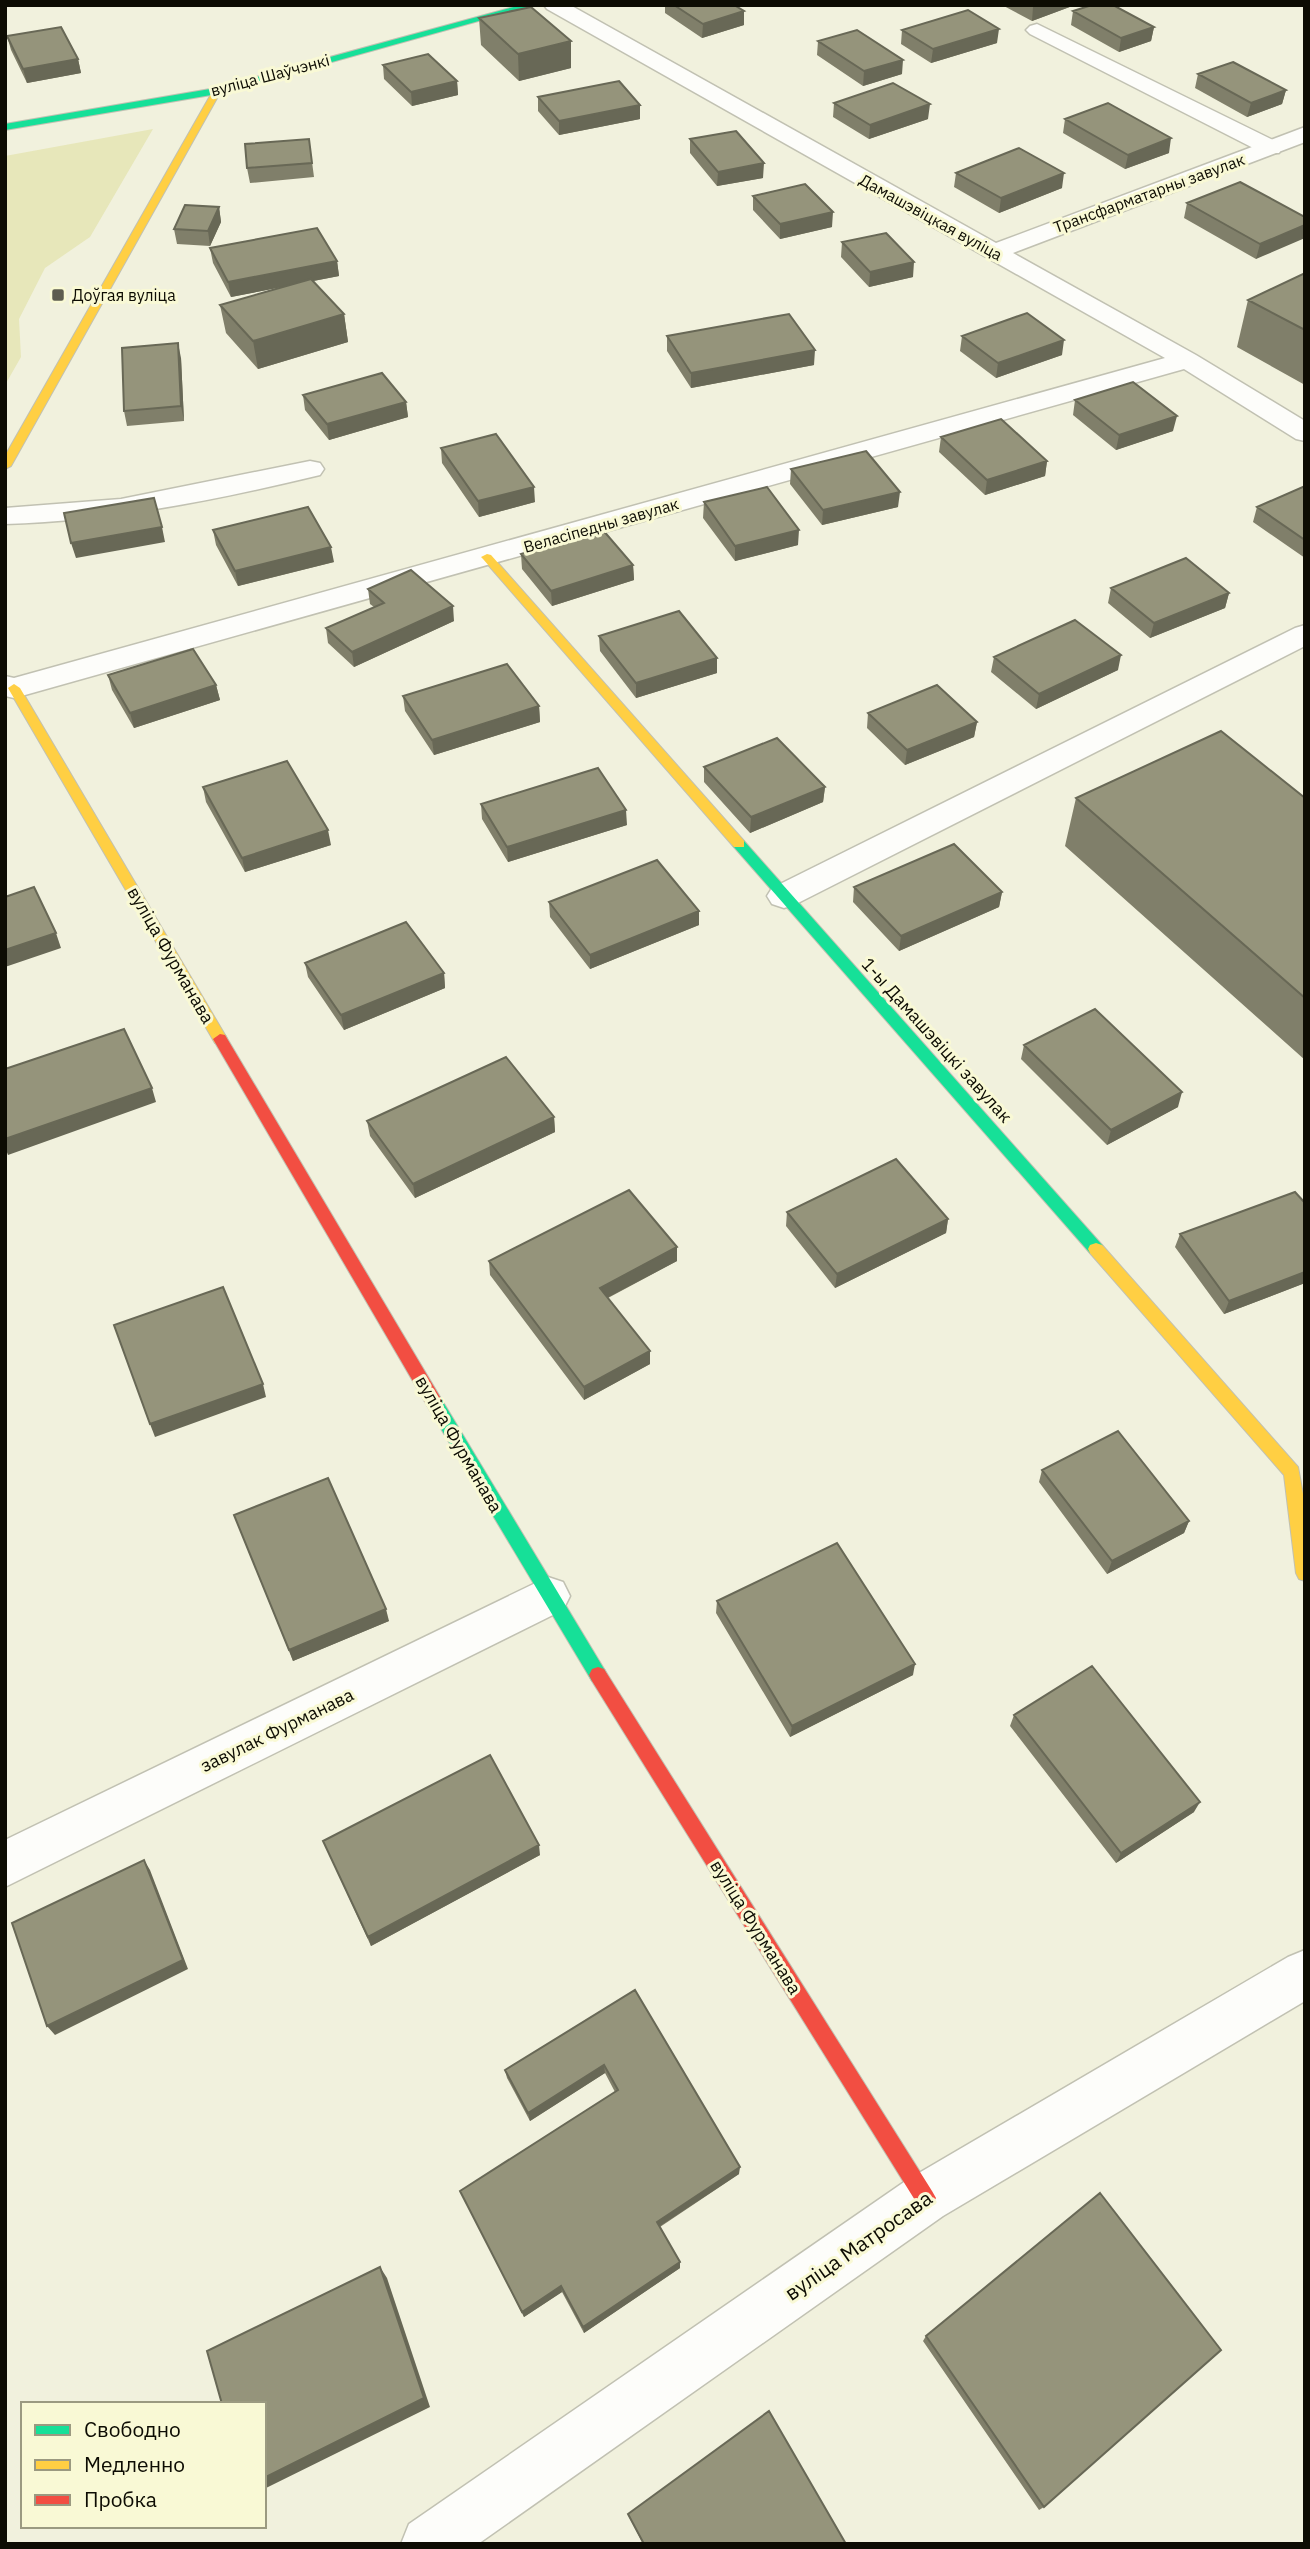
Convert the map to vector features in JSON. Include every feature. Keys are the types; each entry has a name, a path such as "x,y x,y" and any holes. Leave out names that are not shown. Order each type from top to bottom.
{"street":[{"name":"вуліца Шаўчэнкі","path":"5,127 217,91 532,5"},
{"name":"Дамашэвіцкая вуліца","path":"554,5 1187,360 1305,433"},
{"path":"1037,30 1271,148"},
{"path":"5,466 96,300 217,91"},
{"name":"Трансфарматарны завулак","path":"993,252 1305,134"},
{"name":"Веласіпедны завулак","path":"10,687 486,557 1187,360"},
{"path":"5,516 48,516 207,492 310,469"},
{"name":"1-ы Дамашэвіцкі завулак","path":"486,557 1292,1472 1305,1573"},
{"path":"784,896 1305,634"},
{"name":"вуліца Фурманава","path":"10,687 548,1596 925,2198"},
{"name":"завулак Фурманава","path":"5,1864 548,1596"},
{"name":"вуліца Матросава","path":"429,2544 925,2198 1305,1974"}],"green space":[{"path":"153,129 90,237 45,268 19,319 21,357 5,385 5,156"}],"building":[{"path":"674,5 734,5 744,11 703,24"},
{"path":"1092,5 1113,5 1154,27 1121,38 1073,11"},
{"path":"531,7 571,41 518,54 479,18"},
{"path":"968,10 999,29 933,49 902,30"},
{"path":"61,27 78,59 23,69 7,36"},
{"path":"857,30 903,60 864,71 818,41"},
{"path":"428,54 457,81 411,92 383,65"},
{"path":"1233,62 1286,90 1251,103 1198,74"},
{"path":"619,81 640,105 559,121 538,97"},
{"path":"893,83 930,104 870,125 834,103"},
{"path":"1108,103 1171,138 1128,155 1065,119"},
{"path":"736,131 764,163 718,172 690,139"},
{"path":"309,139 312,163 247,168 245,144"},
{"path":"1019,148 1064,173 1001,198 956,173"},
{"path":"1240,182 1305,217 1305,225 1260,244 1187,203"},
{"path":"805,184 833,212 780,224 753,196"},
{"path":"185,205 219,207 208,231 174,229"},
{"path":"317,228 337,261 228,282 210,248"},
{"path":"886,233 914,262 870,272 842,242"},
{"path":"1305,273 1305,330 1248,300"},
{"path":"311,279 344,314 253,341 220,305"},
{"path":"1027,313 1064,340 998,363 962,336"},
{"path":"789,314 815,350 691,373 667,336"},
{"path":"178,343 181,406 124,411 122,348"},
{"path":"382,373 406,402 327,424 303,395"},
{"path":"1133,382 1177,416 1119,435 1075,400"},
{"path":"1001,419 1047,461 987,480 941,437"},
{"path":"496,434 534,487 478,501 441,448"},
{"path":"866,451 900,492 823,510 791,469"},
{"path":"1305,486 1305,540 1257,507"},
{"path":"767,487 799,530 735,546 704,502"},
{"path":"154,498 162,527 71,543 64,513"},
{"path":"308,507 331,547 235,571 213,530"},
{"path":"602,529 633,565 551,591 521,554"},
{"path":"1186,558 1229,593 1154,623 1111,588"},
{"path":"411,570 453,606 352,652 326,628 384,603 368,589"},
{"path":"679,611 717,658 636,683 599,636"},
{"path":"1075,620 1121,655 1039,694 994,657"},
{"path":"193,649 216,685 130,713 108,675"},
{"path":"507,664 539,706 432,740 403,696"},
{"path":"937,685 977,722 907,750 868,713"},
{"path":"1221,731 1305,798 1305,998 1076,798"},
{"path":"777,738 825,787 751,817 704,767"},
{"path":"287,761 328,830 242,858 203,787"},
{"path":"598,768 626,810 507,847 481,804"},
{"path":"954,844 1002,892 901,936 854,887"},
{"path":"657,860 699,911 590,955 549,902"},
{"path":"34,887 56,933 5,950 5,897"},
{"path":"406,922 444,973 341,1015 305,963"},
{"path":"1095,1009 1182,1092 1111,1130 1024,1045"},
{"path":"124,1029 152,1088 5,1139 5,1069"},
{"path":"506,1057 554,1117 413,1184 367,1121"},
{"path":"896,1159 948,1219 837,1274 787,1212"},
{"path":"629,1190 677,1247 600,1288 650,1351 584,1387 489,1261"},
{"path":"1295,1192 1305,1203 1305,1272 1229,1301 1180,1234"},
{"path":"223,1287 263,1384 150,1424 114,1325"},
{"path":"1118,1431 1189,1521 1112,1561 1042,1470"},
{"path":"328,1478 386,1609 289,1650 234,1515"},
{"path":"837,1543 915,1664 792,1726 717,1601"},
{"path":"1092,1666 1200,1802 1121,1853 1014,1715"},
{"path":"490,1755 539,1845 368,1937 323,1841"},
{"path":"144,1860 183,1960 47,2026 12,1923"},
{"path":"635,1990 740,2167 657,2222 680,2262 583,2327 561,2286 522,2312 460,2191 618,2090 604,2065 528,2113 505,2070"},
{"path":"1100,2193 1221,2350 1044,2507 926,2336"},
{"path":"380,2267 424,2398 266,2477 266,2402 221,2402 207,2351"},
{"path":"769,2411 846,2544 644,2544 628,2514"}],"traffic: fast":[{"path":"5,127 217,91 532,5"},
{"path":"739,844 1096,1249"},
{"path":"434,1402 598,1675"}],"traffic: slow":[{"path":"5,466 217,91"},
{"path":"487,557 739,844"},
{"path":"14,688 220,1039"},
{"path":"1096,1249 1292,1472 1305,1573"}],"traffic: jam":[{"path":"220,1039 434,1402"},
{"path":"598,1675 925,2198"}],"place":[{"name":"Доўгая вуліца","path":"58,295"}]}
